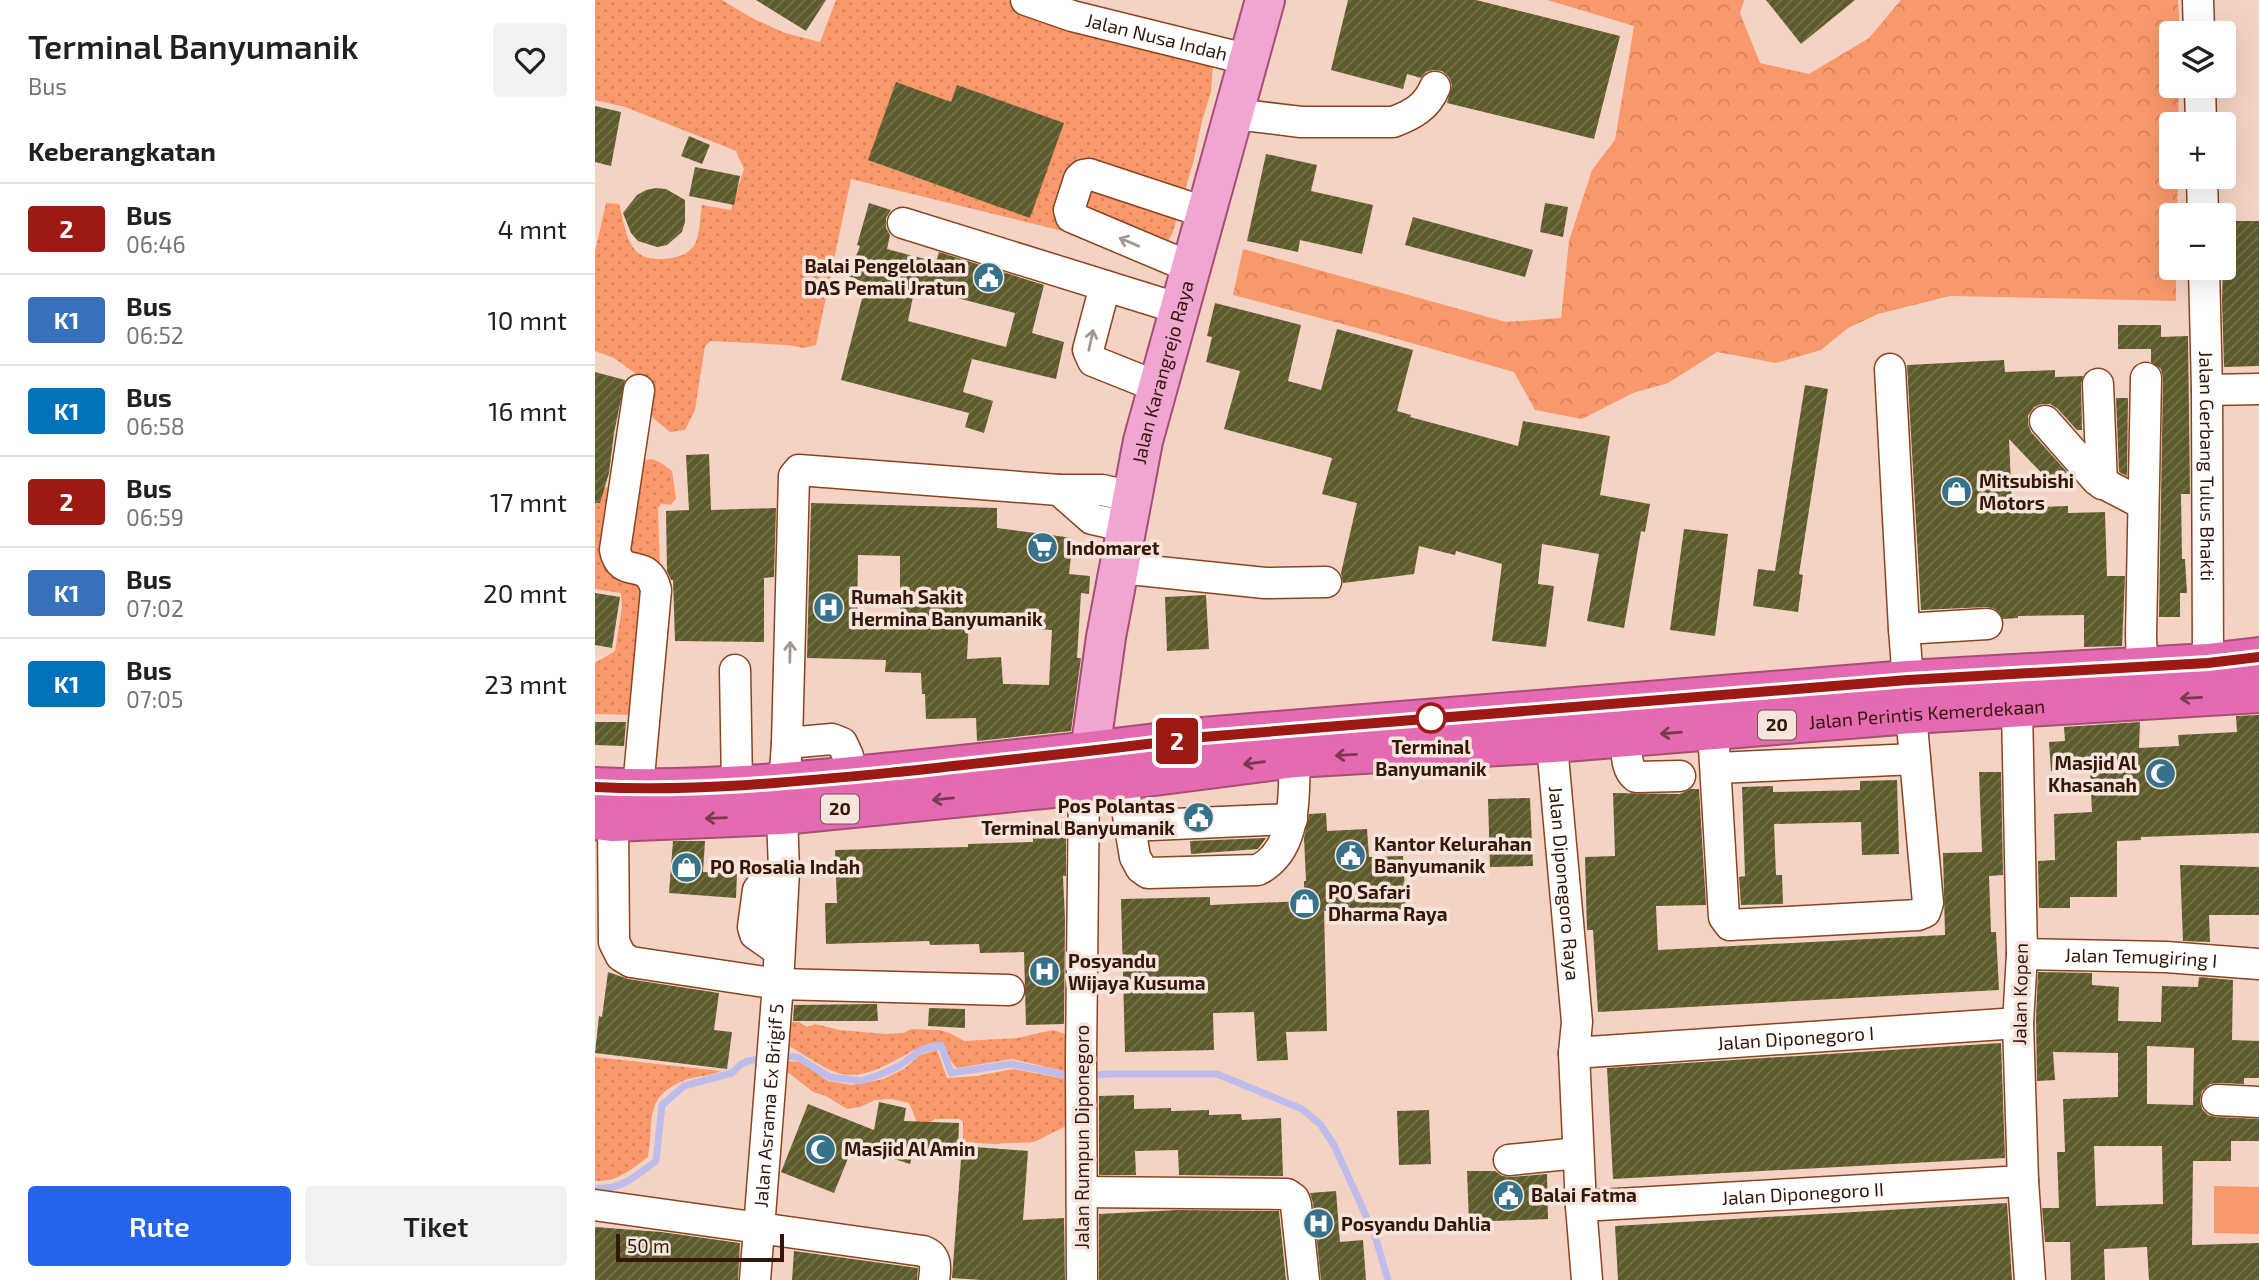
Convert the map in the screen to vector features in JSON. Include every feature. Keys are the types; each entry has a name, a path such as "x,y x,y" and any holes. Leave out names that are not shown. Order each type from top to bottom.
{"highway":[{"name":"Jalan Perintis Kemerdekaan","path":"1084,763 1203,737 1550,726 1625,737 1713,730 1910,697 2143,666 2259,657"},
{"name":"Jalan Perintis Kemerdekaan","path":"1084,763 1122,779 1550,726 1910,697 2017,708 2259,693"},
{"name":"20","path":"595,787 737,785 783,799 848,777 1084,763"},
{"name":"20","path":"604,821 1084,763"}],"main road":[{"name":"Jalan Karangrejo Raya","path":"1084,763 1143,441 1265,0"}],"street":[{"name":"Jalan Nusa Indah","path":"1026,0 1072,16 1250,60"},
{"path":"2198,0 2199,21"},
{"path":"1235,114 1301,122 1393,122 1407,117 1426,104 1435,87"},
{"path":"1192,268 1071,217 1069,210 1079,179 1089,174 1207,213"},
{"path":"903,223 1180,309"},
{"name":"Jalan Gerbang Tulus Bhakti","path":"2204,280 2208,663"},
{"path":"1105,286 1087,350 1089,356 1093,361 1158,387"},
{"path":"1713,730 1724,918 1730,925 1918,915 1925,912 1928,903 1904,629 1890,369"},
{"path":"2143,666 2141,635 2146,378"},
{"path":"2098,383 2102,484"},
{"path":"2207,390 2259,389"},
{"path":"638,788 656,590 653,579 647,572 620,564 614,550 639,390"},
{"path":"2045,421 2073,456 2102,484 2143,504"},
{"name":"Jalan Asrama Ex Brigif 5","path":"755,1280 784,871 783,799 794,476 799,470 1059,490 1102,490 1130,512"},
{"path":"1120,568 1265,583 1326,582"},
{"path":"1904,629 1987,624"},
{"path":"735,670 737,785"},
{"name":"Jalan Kopen","path":"2017,708 2022,954 2018,1023 2029,1280"},
{"name":"Jalan Diponegoro Raya","path":"1550,726 1580,1053 1589,1205 1587,1280"},
{"path":"1625,737 1629,770 1633,775 1680,776"},
{"path":"787,743 832,739 842,743 848,756 848,777"},
{"path":"1122,779 1135,858 1148,873 1258,870 1272,863 1281,850 1292,819 1295,758"},
{"path":"1717,768 1915,760"},
{"name":"Jalan Rumpun Diponegoro","path":"1082,1280 1084,763"},
{"path":"1128,826 1292,819"},
{"name":"Jalan Asrama Ex Brigif 5","path":"604,821 614,943 621,956 631,962 778,984 1009,990"},
{"name":"Jalan Temugiring I","path":"2022,954 2166,957 2259,964"},
{"name":"Jalan Diponegoro I","path":"1580,1053 2018,1023"},
{"name":"Jalan Diponegoro Raya","path":"1580,1053 1578,1153 1603,1280"},
{"path":"2217,1100 2259,1102"},
{"path":"1509,1160 1578,1153"},
{"name":"Jalan Diponegoro II","path":"1589,1205 2023,1181"},
{"path":"1082,1192 1287,1194 1294,1199 1296,1205 1304,1280"},
{"name":"Jalan Asrama Ex Brigif 5","path":"595,1205 923,1251 930,1253 933,1258 936,1267 934,1280"}],"green space":[{"path":"595,0 722,0 785,33 820,42 836,0 1007,0 1067,22 1213,66 1211,92 1173,232 1160,255 851,179 816,345 804,348 711,341 705,346 695,410 685,430 670,432 653,418 635,373 614,358 595,351 595,252 606,203 619,204 628,238 638,253 657,259 675,257 688,252 695,244 702,205 731,210 744,169 736,151 625,107 595,100"},
{"path":"1547,0 1744,0 1740,13 1760,63 1809,74 1869,38 1901,0 2178,0 2179,21 2159,21 2159,98 2179,98 2178,112 2159,112 2159,189 2178,189 2177,203 2159,203 2159,280 2176,280 2176,301 1950,296 1878,314 1848,328 1821,350 1776,363 1717,352 1668,383 1633,393 1582,419 1535,410 1514,372 1233,295 1243,249 1506,322 1561,318 1569,241 1592,170 1615,140 1634,26"},
{"path":"652,459 672,471 676,498 671,505 661,504 658,508 660,573 634,715 595,714 595,663 615,651 622,607 621,593 595,589 595,482 601,488 616,487 641,461"},
{"path":"799,1022 807,1027 815,1024 840,1030 886,1034 903,1033 912,1029 939,1030 964,1041 1017,1038 1053,1030 1072,1036 1073,1073 1012,1059 957,1068 941,1042 923,1046 877,1069 848,1075 825,1068 783,1043 785,1025"},
{"path":"937,1050 947,1078 1013,1069 1066,1079 1075,1087 1074,1122 1034,1142 963,1142 963,1122 960,1119 935,1119 926,1126 917,1122 909,1103 891,1099 875,1100 847,1109 826,1096 813,1092 785,1070 786,1061 800,1062 828,1081 852,1085 883,1079 904,1069 920,1055"},
{"path":"595,1057 721,1071 688,1079 663,1093 653,1110 648,1157 617,1177 595,1181"},
{"path":"2214,1186 2259,1187 2259,1234 2214,1233"}],"building":[{"path":"756,0 826,0 806,31"},
{"path":"1348,0 1476,0 1620,36 1594,139 1447,103 1452,85 1449,77 1442,71 1426,72 1421,78 1407,74 1403,89 1331,70"},
{"path":"1766,0 1855,0 1801,44"},
{"path":"896,82 951,102 957,85 1064,123 1030,218 868,160"},
{"path":"595,106 621,112 611,166 595,162"},
{"path":"689,136 710,145 702,164 681,156"},
{"path":"1266,154 1317,165 1311,191 1373,205 1362,254 1300,240 1298,252 1247,241"},
{"path":"695,167 740,176 734,205 689,196"},
{"path":"656,188 666,189 685,200 682,232 667,245 657,247 638,241 631,233 623,213 637,195"},
{"path":"869,203 891,210 886,218 886,228 890,235 887,249 936,262 939,252 1044,285 1032,333 1064,342 1056,379 972,359 963,392 993,401 984,433 965,427 969,413 841,380 866,283 848,276 860,246 857,245","holes":["915,287 1015,313 1006,347 908,321"]},
{"path":"1545,203 1568,207 1563,237 1540,232"},
{"path":"1413,217 1533,250 1525,277 1405,245"},
{"path":"2236,221 2259,221 2259,366 2224,367 2223,280 2236,280"},
{"path":"1215,303 1301,325 1288,381 1321,390 1337,329 1413,350 1397,411 1411,415 1410,417 1518,446 1523,421 1610,436 1600,495 1650,504 1645,532 1641,531 1624,628 1587,621 1599,554 1542,544 1538,584 1554,586 1546,647 1492,641 1502,564 1456,551 1455,555 1419,546 1414,574 1343,583 1341,573 1357,503 1322,494 1332,458 1224,429 1240,371 1206,362 1212,337 1207,336"},
{"path":"2118,325 2161,325 2161,337 2188,336 2190,494 2181,494 2182,559 2185,559 2187,593 2180,593 2180,617 2159,617 2163,378 2161,369 2151,362 2151,349 2118,349"},
{"path":"2004,360 2005,372 2055,370 2055,377 2083,376 2082,430 2077,430 2050,404 2034,407 2028,416 2031,432 2067,472 2053,485 2009,439 2012,508 2068,506 2068,513 2105,512 2107,576 2125,576 2122,646 2084,647 2084,615 2018,616 2003,619 1995,609 1987,607 1921,610 1907,365"},
{"path":"595,372 625,380 609,473 600,503 595,503"},
{"path":"1805,385 1828,389 1799,574 1803,575 1798,612 1753,606 1758,569 1775,571"},
{"path":"2116,398 2128,398 2127,476 2119,472"},
{"path":"709,454 711,510 776,508 774,577 764,578 764,642 675,641 673,580 667,571 666,511 689,510 686,455"},
{"path":"811,503 997,508 997,528 1073,538 1069,574 1090,576 1089,594 1081,593 1077,658 1081,658 1071,731 977,741 976,718 926,719 921,673 885,672 886,660 807,658","holes":["858,555 900,556 900,623 857,623","1019,618 1018,628 1052,630 1049,685 1003,684 1001,657 967,659 969,619"]},
{"path":"1684,529 1728,534 1715,636 1670,630"},
{"path":"595,593 620,597 612,648 595,645"},
{"path":"1206,595 1209,649 1167,651 1165,597"},
{"path":"2259,715 2259,833 2141,837 2141,840 2117,841 2117,897 2070,897 2070,908 2039,908 2038,861 2055,860 2054,814 2092,812 2090,770 2051,771 2049,742 2065,741 2064,727 2140,722 2139,748 2179,746 2178,735 2237,732 2236,716"},
{"path":"595,722 626,722 624,746 595,745"},
{"path":"1979,772 2001,772 2003,875 1989,876 1991,932 1996,932 1999,990 1598,1012 1593,930 1587,930 1585,857 1615,856 1613,793 1680,794 1699,789 1706,905 1656,906 1658,950 1945,935 1943,853 1982,852"},
{"path":"1897,780 1899,854 1862,855 1861,822 1774,824 1776,875 1782,875 1783,904 1741,905 1739,877 1745,876 1742,787 1773,786 1773,792 1860,790 1860,781"},
{"path":"1530,798 1533,866 1490,867 1488,799"},
{"path":"1326,813 1327,831 1367,829 1369,857 1403,856 1406,909 1324,911 1327,1031 1286,1032 1288,1060 1257,1061 1254,1012 1213,1013 1214,1050 1125,1052 1121,899 1210,897 1210,905 1304,901 1304,838 1309,814"},
{"path":"1066,822 1066,876 1063,876 1064,1024 1026,1025 1024,952 980,953 979,944 930,945 929,941 826,944 825,903 837,903 835,850 968,847 968,844 1033,842 1033,824"},
{"path":"1266,838 1258,849 1191,854 1190,841"},
{"name":"PO Rosalia Indah","path":"673,841 705,841 703,872 737,874 736,898 669,893"},
{"path":"2180,865 2259,867 2259,915 2209,915 2210,942 2183,941"},
{"path":"608,972 628,979 719,993 714,1030 732,1032 727,1069 595,1053"},
{"path":"2038,972 2092,973 2092,985 2119,987 2118,1021 2161,1022 2162,986 2198,987 2199,977 2233,980 2232,1040 2259,1041 2259,1078 2244,1078 2244,1084 2210,1084 2202,1091 2200,1100 2202,1109 2208,1115 2259,1119 2259,1141 2231,1141 2231,1161 2193,1161 2192,1245 2259,1243 2259,1280 2149,1280 2147,1247 2104,1249 2105,1280 2071,1280 2070,1242 2045,1242 2042,1208 2059,1208 2057,1152 2065,1152 2063,1099 2118,1097 2118,1053 2053,1052 2055,1080 2037,1081","holes":["2147,1046 2194,1048 2193,1105 2147,1104","2094,1146 2162,1146 2163,1204 2096,1206"]},
{"path":"877,1004 878,1021 793,1021 794,1005"},
{"path":"929,1008 965,1009 965,1028 928,1026"},
{"path":"2001,1043 2005,1158 1613,1179 1607,1068"},
{"path":"1134,1095 1134,1109 1209,1110 1209,1115 1241,1114 1242,1120 1281,1118 1283,1176 1179,1175 1178,1150 1135,1151 1136,1175 1099,1175 1099,1096"},
{"path":"879,1102 906,1108 904,1121 959,1123 958,1151 914,1150 910,1164 853,1146 834,1193 781,1172 808,1104 874,1130"},
{"path":"1429,1110 1431,1164 1399,1165 1397,1111"},
{"path":"962,1146 1028,1151 1023,1220 1064,1218 1065,1280 952,1278"},
{"name":"Balai Fatma","path":"1467,1171 1495,1171 1502,1176 1511,1177 1547,1174 1548,1219 1469,1222"},
{"path":"1336,1191 1340,1242 1363,1240 1366,1280 1321,1280 1310,1193"},
{"path":"2007,1203 2012,1280 1618,1280 1615,1226"},
{"path":"1177,1210 1279,1211 1286,1280 1099,1280 1099,1214"},
{"path":"595,1227 661,1232 740,1243 738,1280 595,1280"},
{"path":"794,1251 918,1268 917,1280 792,1280"}],"waterway":[{"path":"778,1056 797,1057 830,1077 861,1081 899,1066 921,1050 941,1045 951,1073 1011,1064 1076,1077"},
{"path":"595,1188 620,1184 656,1161 662,1105 684,1086 732,1073 741,1064 766,1058"},
{"path":"1088,1076 1217,1074 1302,1109 1321,1125 1335,1147 1375,1236 1388,1280"}],"bus line":[{"name":"2","path":"595,787 785,783 1090,752 1203,737 1908,680 2208,663 2259,657"}],"place":[{"name":"Balai Pengelolaan DAS Pemali Jratun","path":"989,277"},
{"name":"Mitsubishi Motors","path":"1956,492"},
{"name":"Indomaret","path":"1043,548"},
{"name":"Rumah Sakit Hermina Banyumanik","path":"828,608"},
{"name":"Terminal Banyumanik","path":"1431,718"},
{"name":"Masjid Al Khasanah","path":"2160,774"},
{"name":"Pos Polantas Terminal Banyumanik","path":"1198,817"},
{"name":"Kantor Kelurahan Banyumanik","path":"1351,855"},
{"name":"PO Rosalia Indah","path":"687,867"},
{"name":"PO Safari Dharma Raya","path":"1305,903"},
{"name":"Posyandu Wijaya Kusuma","path":"1045,972"},
{"name":"Masjid Al Amin","path":"821,1149"},
{"name":"Balai Fatma","path":"1508,1195"},
{"name":"Posyandu Dahlia","path":"1318,1224"}]}
